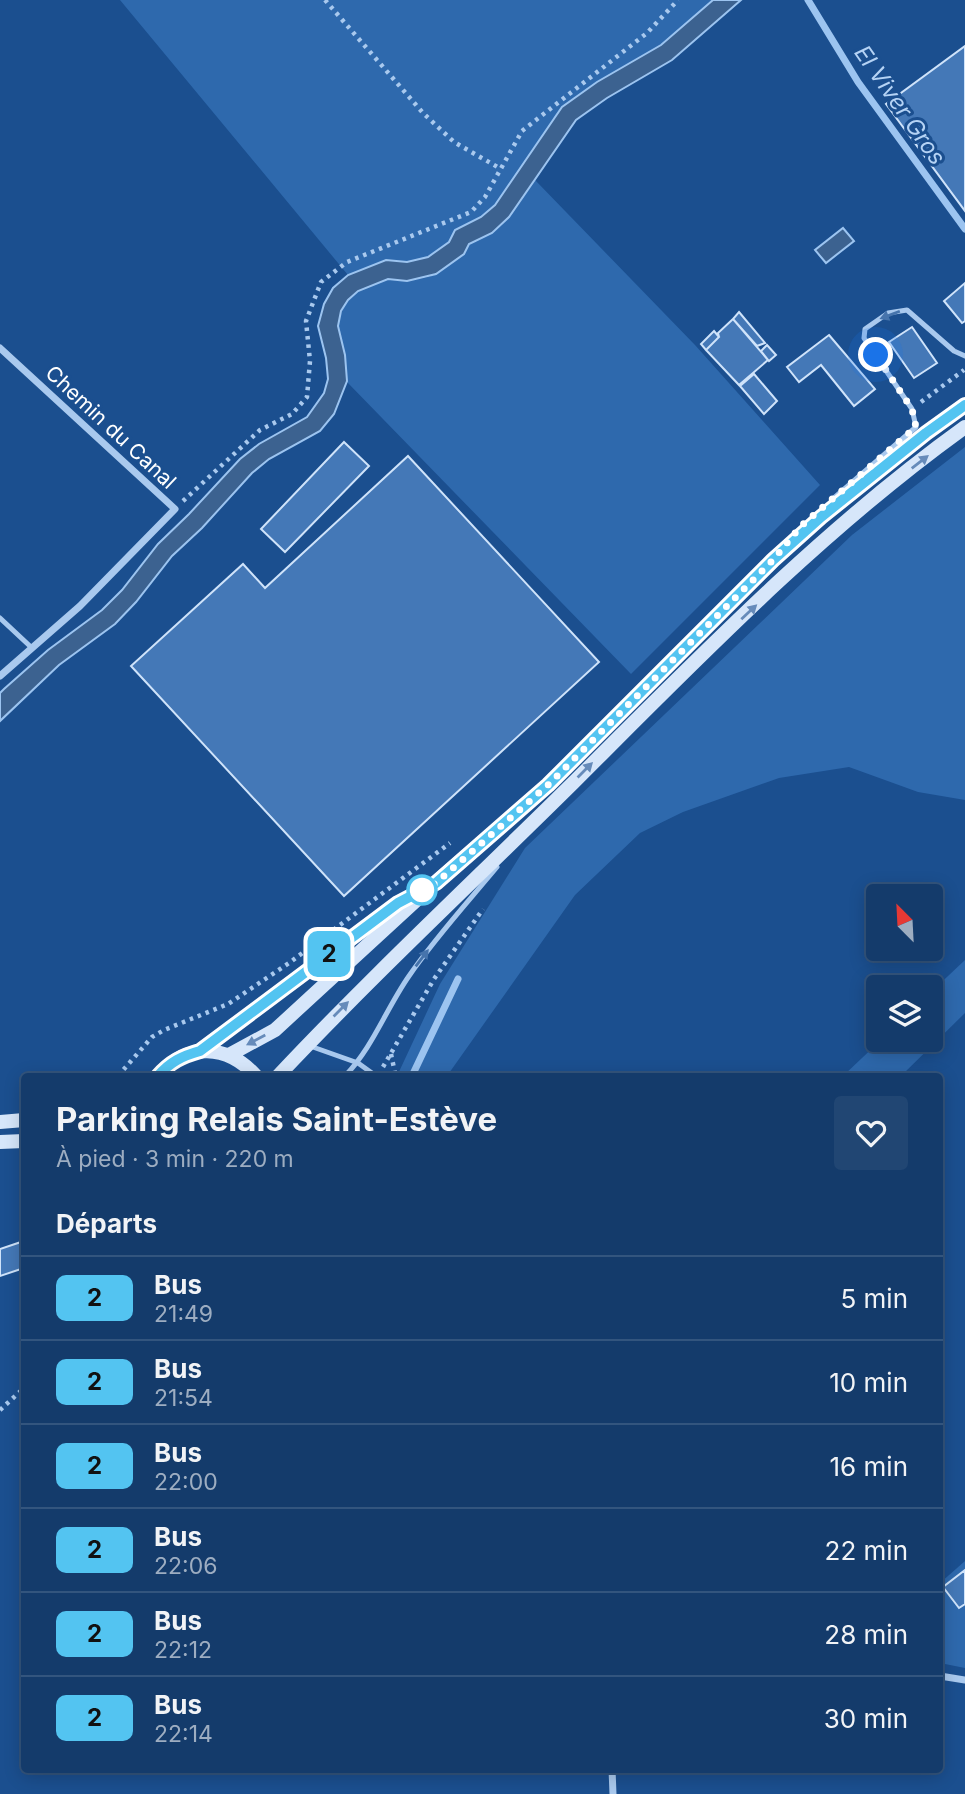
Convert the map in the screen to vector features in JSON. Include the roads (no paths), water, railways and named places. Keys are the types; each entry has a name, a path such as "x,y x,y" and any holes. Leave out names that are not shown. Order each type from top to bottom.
{"main road":[{"path":"229,1055 275,1030 548,785 773,560 821,517 965,405"},
{"path":"281,1073 409,942 656,700 842,523 965,427"},
{"path":"162,1073 176,1060 200,1051 229,1055 244,1063 253,1073"},
{"path":"0,1122 21,1120"},
{"path":"0,1142 21,1141"}],"street":[{"name":"Chemin du Canal","path":"0,348 175,509 80,606 0,676"},
{"path":"943,1676 965,1680"},
{"path":"612,1773 613,1794"}],"lane":[{"path":"773,560 801,526 916,427 912,409 864,338 865,329 888,313 907,310 954,351 965,356"},
{"path":"0,618 32,648"},
{"path":"348,1073 358,1063 407,978 537,818"},
{"path":"200,1051 398,903 436,883"},
{"path":"307,1045 358,1063 372,1073"}],"waterway":[{"name":"El Viver Gros","path":"808,0 858,82 965,229"},
{"path":"413,1073 458,979"}]}
